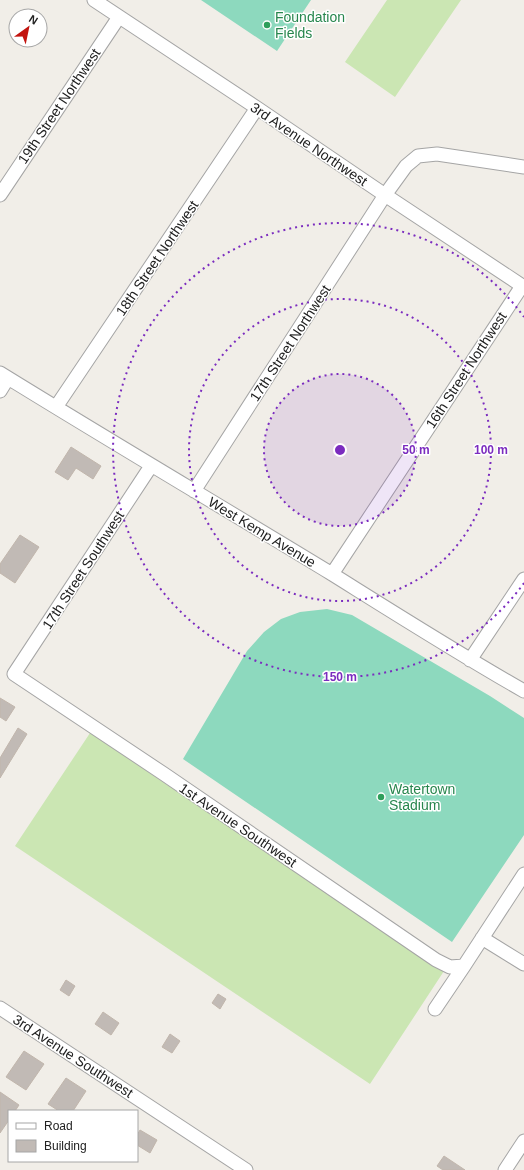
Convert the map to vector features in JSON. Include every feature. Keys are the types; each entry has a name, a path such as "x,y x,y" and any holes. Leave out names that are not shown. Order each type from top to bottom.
{"street":[{"name":"3rd Avenue Northwest","path":"94,0 523,286"},
{"name":"19th Street Northwest","path":"0,195 119,17"},
{"name":"18th Street Northwest","path":"56,407 257,108"},
{"name":"17th Street Northwest","path":"194,491 385,195 406,166 418,156 437,154 524,167"},
{"name":"16th Street Northwest","path":"332,574 523,286"},
{"name":"West Kemp Avenue","path":"4,376 332,574 470,660 524,691"},
{"path":"0,391 4,376"},
{"name":"17th Street Southwest","path":"14,674 151,466"},
{"path":"470,660 524,579"},
{"name":"1st Avenue Southwest","path":"14,674 164,774 436,960 450,967 464,966"},
{"path":"434,1009 524,874"},
{"path":"482,938 524,964"},
{"name":"3rd Avenue Southwest","path":"0,1008 246,1170"},
{"path":"505,1170 524,1141"}],"green space":[{"name":"Foundation Fields","path":"201,0 311,0 277,51"},
{"path":"387,0 461,0 395,97 345,62"},
{"name":"Watertown Stadium","path":"327,609 352,615 490,696 524,718 524,835 452,942 183,759 247,651 264,632 281,619 300,612"},
{"path":"90,733 444,971 370,1084 15,846"}],"building":[{"path":"71,447 101,466 93,479 76,468 68,480 55,472"},
{"path":"20,535 39,547 15,583 0,573 0,564"},
{"path":"0,698 15,707 6,721 0,717"},
{"path":"18,728 27,734 0,778 0,758"},
{"path":"66,980 75,986 69,996 60,990"},
{"path":"218,994 226,999 220,1009 212,1003"},
{"path":"103,1012 119,1023 111,1035 95,1024"},
{"path":"170,1034 180,1041 172,1053 162,1047"},
{"path":"24,1051 44,1064 26,1090 6,1077"},
{"path":"66,1078 86,1091 74,1110 57,1110 48,1104"},
{"path":"0,1092 19,1105 16,1110 8,1110 8,1121 0,1133"},
{"path":"140,1130 157,1140 150,1153 138,1146 138,1133"},
{"path":"444,1156 465,1170 443,1170 437,1166"}],"place":[{"name":"Foundation Fields","path":"267,25"},
{"name":"Watertown Stadium","path":"381,797"}]}
